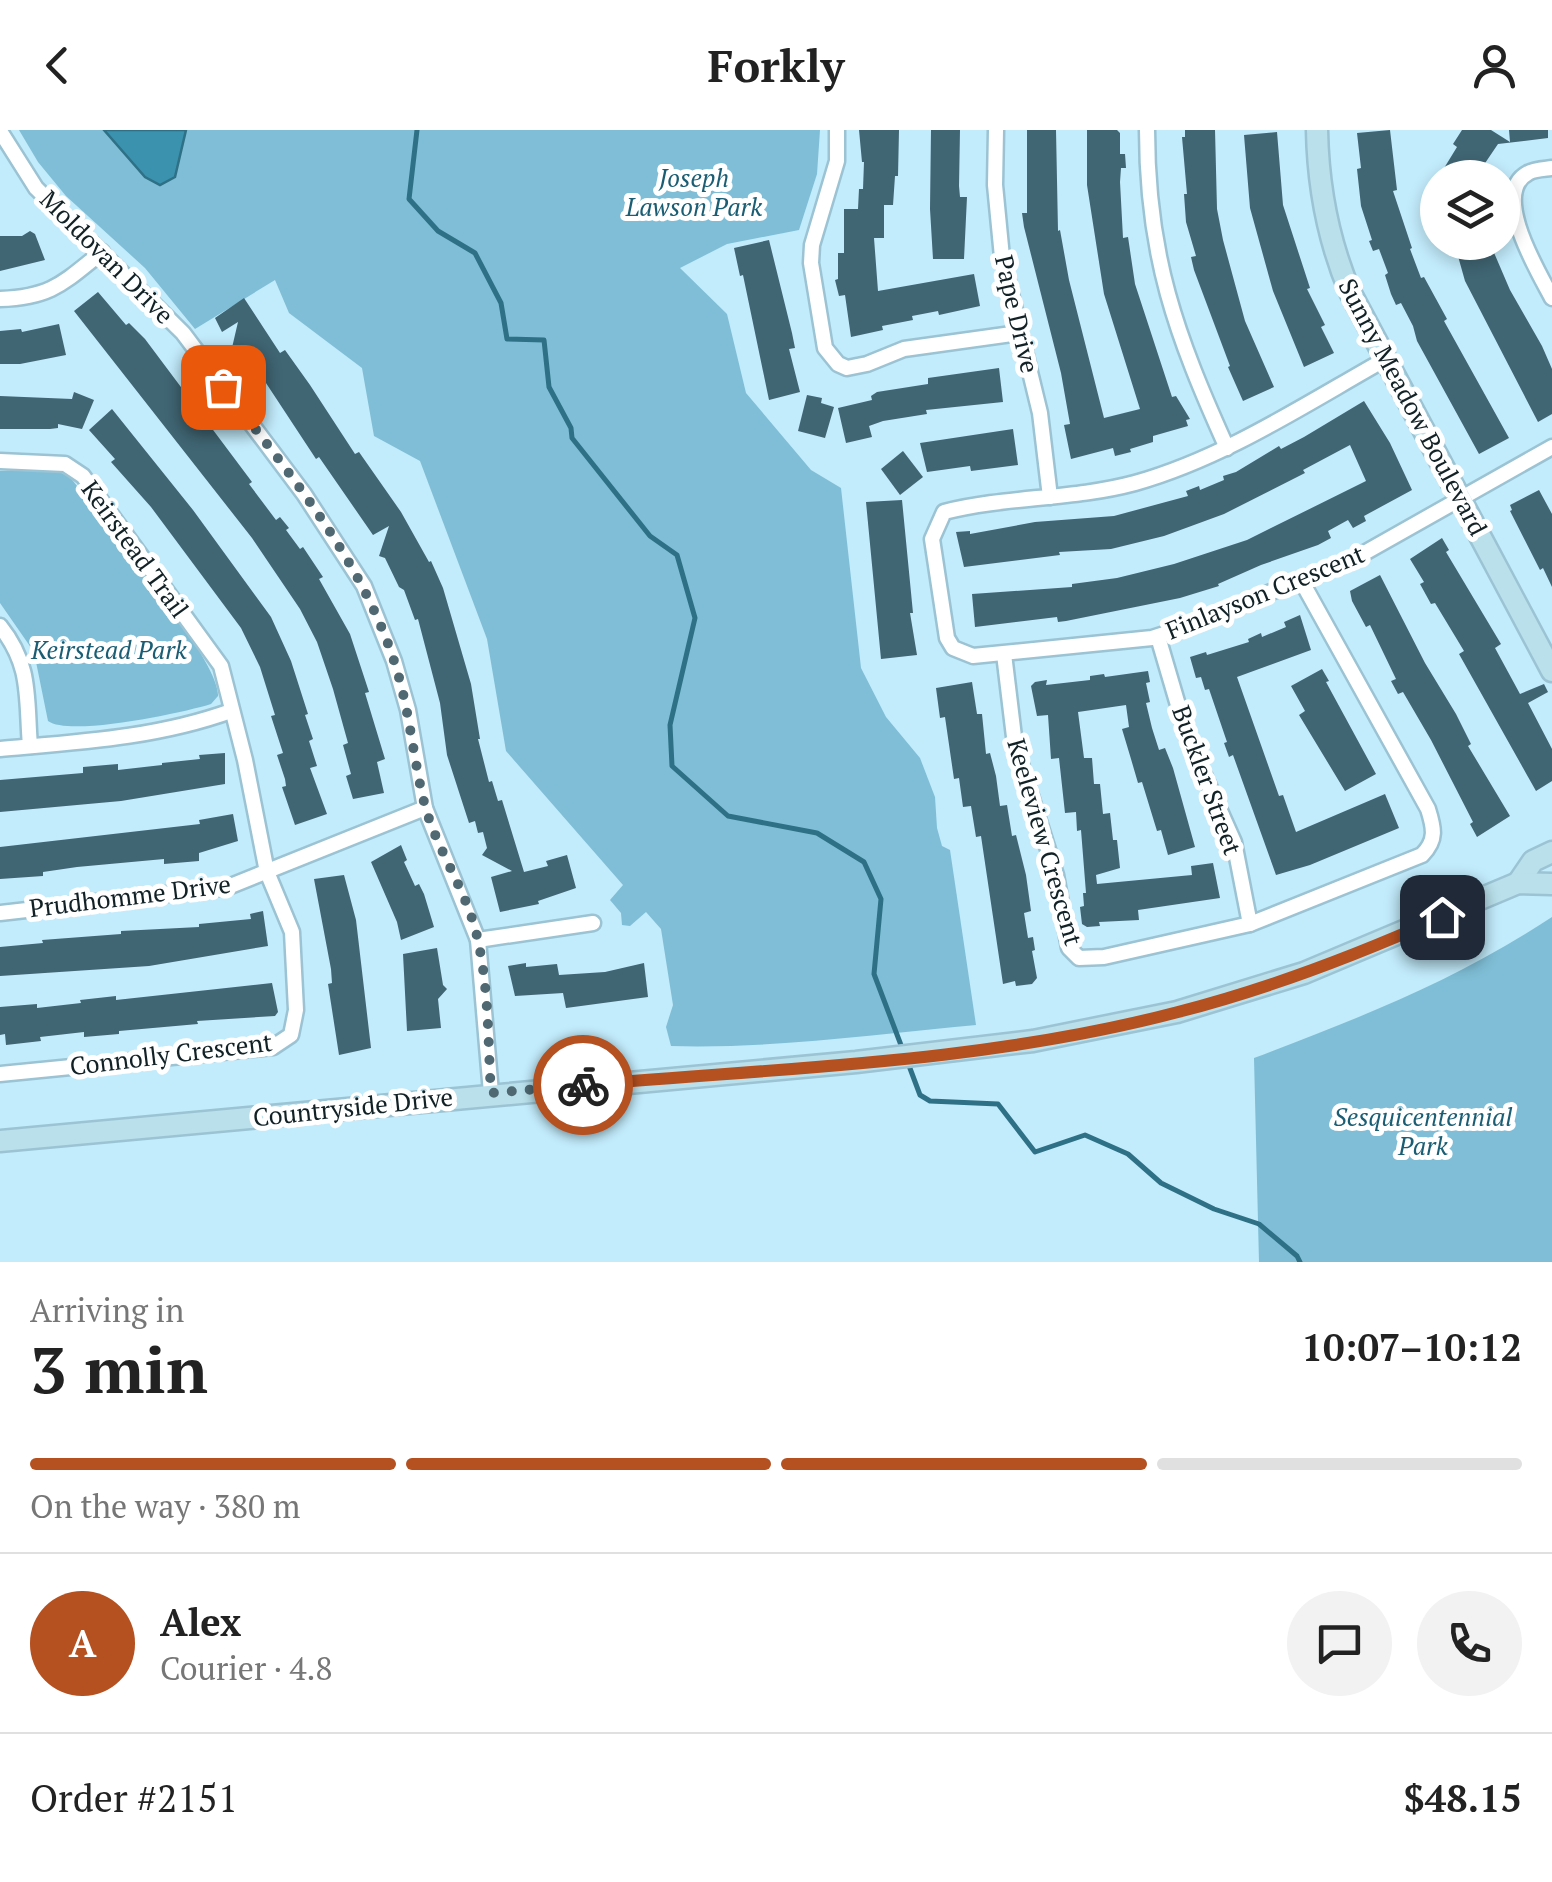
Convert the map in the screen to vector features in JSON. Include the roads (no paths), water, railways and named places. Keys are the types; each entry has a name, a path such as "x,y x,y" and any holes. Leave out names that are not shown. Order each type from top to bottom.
{"main road":[{"name":"Sunny Meadow Boulevard","path":"1317,130 1321,188 1333,246 1350,292 1552,670"},
{"name":"Countryside Drive","path":"1518,883 1534,861 1552,852"},
{"name":"Countryside Drive","path":"0,1141 856,1062 1046,1039 1177,1012 1304,973 1518,883 1552,884"}],"street":[{"path":"837,130 837,161 812,245 811,263 825,348 830,357 847,368 904,349 1019,333"},
{"name":"Pape Drive","path":"996,130 998,222 1019,333 1040,413 1050,497"},
{"path":"1148,130 1150,206 1161,272 1180,342 1227,448"},
{"name":"Moldovan Drive","path":"0,131 36,188 183,333 304,494 364,586 408,710 426,808 478,940 491,1093"},
{"path":"1552,168 1528,172 1520,181 1513,202 1522,235 1552,298"},
{"path":"0,299 48,292 102,252"},
{"name":"Finlayson Crescent","path":"1384,360 1227,448 1181,468 1134,483 969,505 944,512 932,539 947,638 953,648 973,656 1158,636 1302,582 1358,556 1552,447"},
{"name":"Keirstead Trail","path":"0,461 65,464 83,476 221,666 267,872"},
{"name":"Keeleview Crescent","path":"1004,654 1015,746 1056,874 1070,948 1079,958 1104,957 1250,924 1422,855 1434,833 1428,809 1302,582"},
{"path":"0,626 16,646 24,668 30,746"},
{"name":"Buckler Street","path":"1158,636 1188,739 1234,842 1250,924"},
{"path":"0,749 139,736 196,724 231,710"},
{"name":"Prudhomme Drive","path":"0,913 228,887 426,808"},
{"name":"Connolly Crescent","path":"0,1074 273,1047 291,1036 296,1010 292,932 267,872"},
{"path":"478,940 592,923"}],"waterway":[{"path":"417,130 409,199 438,231 475,253 501,303 507,339 544,340 549,387 571,428 572,438 650,536 677,555 695,618 670,725 672,766 728,816 817,833 864,862 881,899 874,974 904,1053"},
{"path":"908,1063 920,1095 930,1101 998,1104 1035,1152 1085,1135 1128,1154 1161,1183 1214,1209 1259,1224 1300,1262"}],"park label":[{"name":"Joseph Lawson Park","path":"694,192"},
{"name":"Keirstead Park","path":"109,650"},
{"name":"Sesquicentennial Park","path":"1423,1132"}]}
